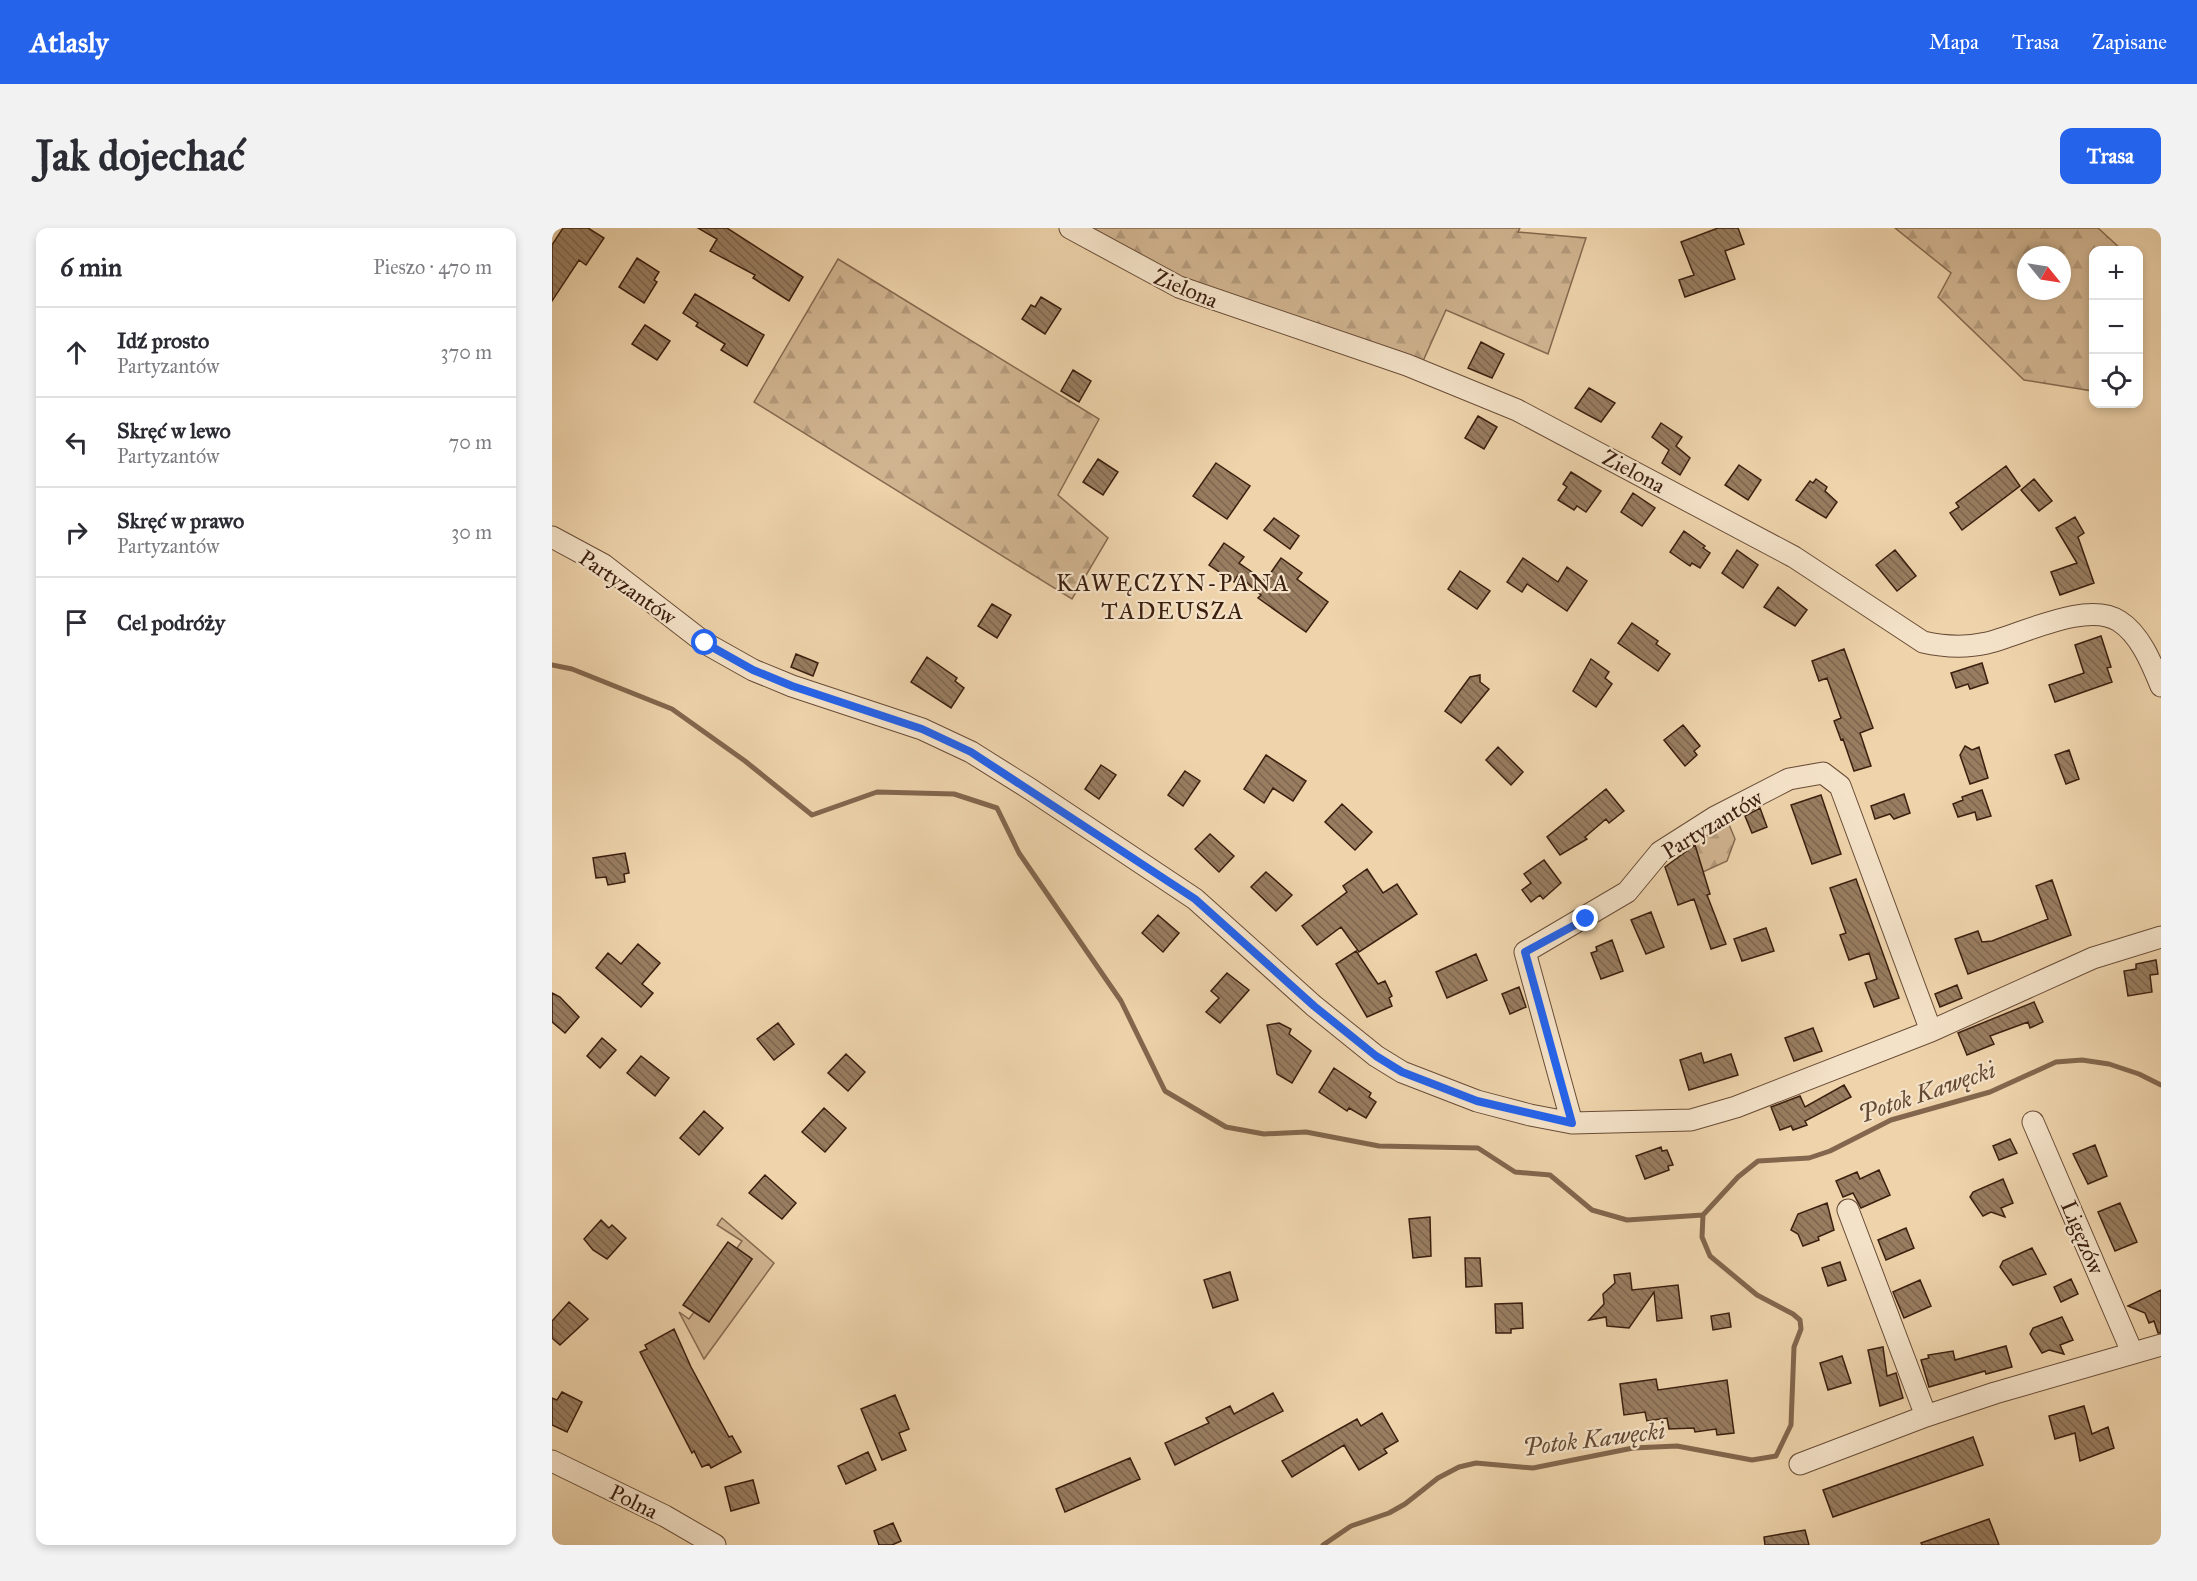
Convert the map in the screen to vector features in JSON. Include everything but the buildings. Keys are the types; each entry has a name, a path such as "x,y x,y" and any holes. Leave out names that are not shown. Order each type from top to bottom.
{"street":[{"name":"Zielona","path":"1070,228 1179,287 1417,368 1517,410 1794,557 1923,642 1946,647 1976,645 2075,615 2097,615 2119,620 2130,632 2149,657 2161,686"},
{"name":"Partyzantów","path":"552,537 604,565 705,643 753,670 792,686 922,729 971,752 1195,899 1314,1006 1376,1056 1402,1072 1477,1101 1572,1123 1691,1120 1736,1107 1931,1031 2093,958 2161,937"},
{"name":"Partyzantów","path":"1572,1123 1525,952 1627,892 1660,852 1715,817 1789,779 1823,773 1840,786 1931,1031"},
{"name":"Ligęzów","path":"2033,1122 2132,1352"},
{"path":"1848,1210 1926,1416"},
{"path":"1800,1464 1926,1416 2161,1345"},
{"name":"Polna","path":"552,1461 665,1516 715,1545"}],"green space":[{"path":"1085,228 1520,228 1518,232 1586,238 1548,354 1446,310 1423,361 1175,281"},
{"path":"1895,228 2098,228 2118,246 2089,246 2089,390 2024,380 1938,297 1951,273"},
{"path":"838,259 1099,419 1058,495 1108,538 1072,599 754,402"},
{"path":"1728,822 1735,839 1727,861 1703,872 1694,843"},
{"path":"722,1218 774,1263 704,1359 679,1312 689,1319 694,1312 709,1322 752,1259 737,1248 742,1241 717,1225"}],"waterway":[{"path":"552,665 572,669 672,709 745,761 812,815 877,792 954,794 997,808 1019,853 1121,1001 1165,1091 1226,1127 1264,1134 1306,1132 1379,1146 1478,1148 1515,1172 1550,1175 1592,1210 1627,1220 1703,1215"},
{"name":"Potok Kawęcki","path":"1323,1545 1351,1526 1389,1513 1405,1504 1438,1478 1459,1467 1476,1463 1533,1468 1633,1448 1677,1446 1752,1460 1776,1456 1791,1425 1794,1347 1801,1329 1800,1320 1757,1295 1710,1256 1702,1237 1703,1215 1738,1177 1758,1161 1809,1158 1830,1151 1891,1120 1990,1092 2056,1062 2082,1060 2109,1064 2139,1074 2161,1085"}],"district":[{"name":"KAWĘCZYN-PANA TADEUSZA","path":"1173,597"}],"route":[{"path":"705,643 753,670 792,686 922,729 971,752 1195,899 1314,1006 1376,1056 1402,1072 1477,1101 1572,1123 1525,952 1586,919"}]}
